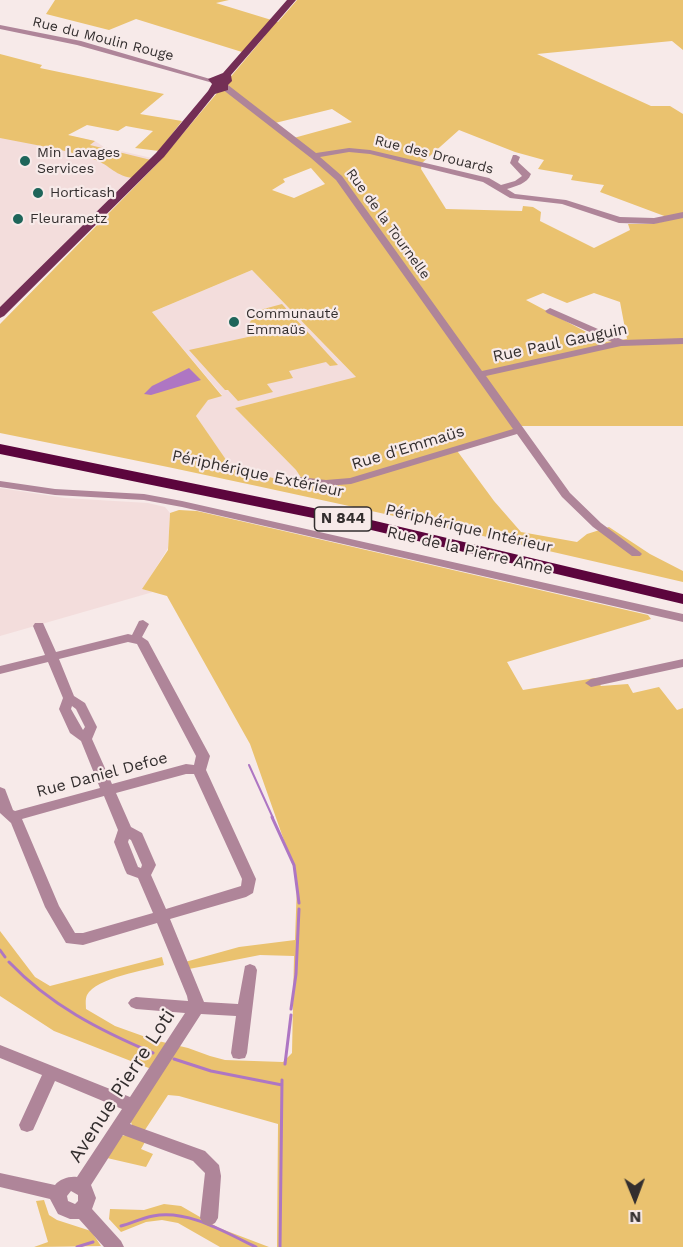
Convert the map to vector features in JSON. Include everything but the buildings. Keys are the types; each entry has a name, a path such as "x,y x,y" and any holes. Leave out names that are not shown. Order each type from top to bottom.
{"highway":[{"name":"Périphérique Extérieur","path":"0,440 370,516 683,589"},
{"name":"Périphérique Intérieur","path":"0,449 367,524 683,599"}],"main road":[{"path":"0,314 160,155 292,0"}],"street":[{"name":"Rue du Moulin Rouge","path":"0,27 78,43 220,84"},
{"name":"Rue de la Tournelle","path":"220,84 339,178 566,495 581,511 636,554"},
{"name":"Rue des Drouards","path":"314,156 360,150 486,180 513,196 563,202 626,226 683,215"},
{"path":"500,188 518,183 526,177 527,174 514,163 516,157"},
{"path":"550,311 621,343"},
{"name":"Rue Paul Gauguin","path":"480,374 621,343 683,341"},
{"name":"Rue d'Emmaüs","path":"304,479 326,483 351,481 520,430"},
{"name":"Rue de la Pierre Anne","path":"0,484 55,492 144,497 176,502 683,618"},
{"path":"135,640 143,624"},
{"name":"Avenue Pierre Loti","path":"39,626 69,698 65,709 75,730 86,739 125,830 121,842 132,870 144,875 195,996 197,1008 81,1186"},
{"path":"0,670 128,639 142,641 203,756 199,770 249,879 248,889 83,939 71,939 52,907 14,816 7,813 0,792"},
{"path":"591,683 683,663"},
{"name":"Rue Daniel Defoe","path":"14,816 186,769 199,770"},
{"path":"239,1053 250,970"},
{"path":"136,1003 245,1011"},
{"path":"0,1051 133,1106"},
{"path":"27,1125 51,1072"},
{"path":"120,1127 199,1156 213,1170 213,1193 209,1204 209,1218"},
{"path":"0,1180 60,1194"},
{"path":"69,1186 81,1186 87,1191 88,1198 81,1209 71,1212 63,1209 58,1202 60,1194 69,1186"},
{"path":"81,1209 115,1247"}],"shaded area":[{"path":"55,0 229,0 216,3 278,22 297,0 683,0 683,50 672,41 537,54 651,106 670,106 683,114 683,213 667,217 600,192 604,185 571,180 573,175 538,169 544,160 515,152 459,130 422,163 421,169 446,209 522,211 523,206 533,207 541,212 540,221 594,248 630,230 628,224 652,224 683,217 683,426 522,426 511,432 455,448 494,501 521,532 577,542 587,534 609,527 650,554 683,571 683,582 342,504 0,433 0,324 159,162 265,36 242,52 136,19 109,30 46,14","holes":["332,109 352,122 290,139 271,124","311,168 325,184 294,198 272,190 285,182 283,179","252,270 356,377 235,408 296,470 304,482 292,483 231,467 196,416 208,400 222,396 152,312","543,293 567,303 594,293 620,302 627,339 605,342 526,300"]},
{"path":"0,54 42,65 40,68 164,94 140,114 182,121 159,151 135,148 153,131 126,126 118,131 87,125 68,135 95,141 90,145 151,160 135,178 118,173 99,161 82,155 0,138"},
{"path":"0,120 95,141 104,147 156,159 0,314"},
{"path":"252,270 357,378 235,408 296,470 304,482 292,483 231,468 196,416 208,399 222,395 152,312"},
{"path":"282,304 338,365 330,366 326,362 289,371 293,378 267,384 273,392 238,401 189,350 257,335 249,324 256,311"},
{"path":"189,368 201,380 151,395 144,394 152,386"},
{"path":"0,488 65,498 148,503 165,507 170,513 168,548 143,589 153,592 0,636"},
{"path":"179,510 197,511 648,615 651,619 507,662 523,690 595,678 601,686 628,684 633,693 659,687 677,710 683,708 683,1247 277,1247 278,1124 179,1096 168,1095 139,1139 145,1142 141,1149 153,1154 146,1167 107,1158 120,1136 127,1135 132,1125 130,1119 159,1072 54,1031 0,996 0,931 35,977 50,986 162,957 164,965 111,979 92,989 87,995 86,1009 115,1026 154,1040 225,1060 283,1062 292,1053 294,956 260,955 189,969 185,962 239,947 295,940 297,884 293,866 250,744 167,596 142,589 168,550 170,513"},
{"path":"44,1200 49,1215 57,1220 91,1231 101,1246 34,1247 48,1242 36,1201"},
{"path":"164,1204 181,1206 219,1228 269,1247 220,1247 178,1223 162,1220 146,1222 121,1232 109,1219 110,1209 144,1210"}],"waterway":[{"path":"249,765 273,818"},
{"path":"272,817 294,865 299,903"},
{"path":"291,1009 296,974 299,909"},
{"path":"0,950 5,957"},
{"path":"9,962 58,1004 113,1035 153,1053"},
{"path":"285,1064 291,1015"},
{"path":"174,1059 211,1071 282,1085"},
{"path":"282,1080 282,1085"},
{"path":"280,1247 282,1085"},
{"path":"121,1226 153,1216 180,1216 219,1229 256,1247"},
{"path":"77,1247 93,1242"}],"place":[{"name":"Min Lavages Services","path":"25,161"},
{"name":"Horticash","path":"38,193"},
{"name":"Fleurametz","path":"18,219"},
{"name":"Communauté Emmaüs","path":"234,322"}]}
